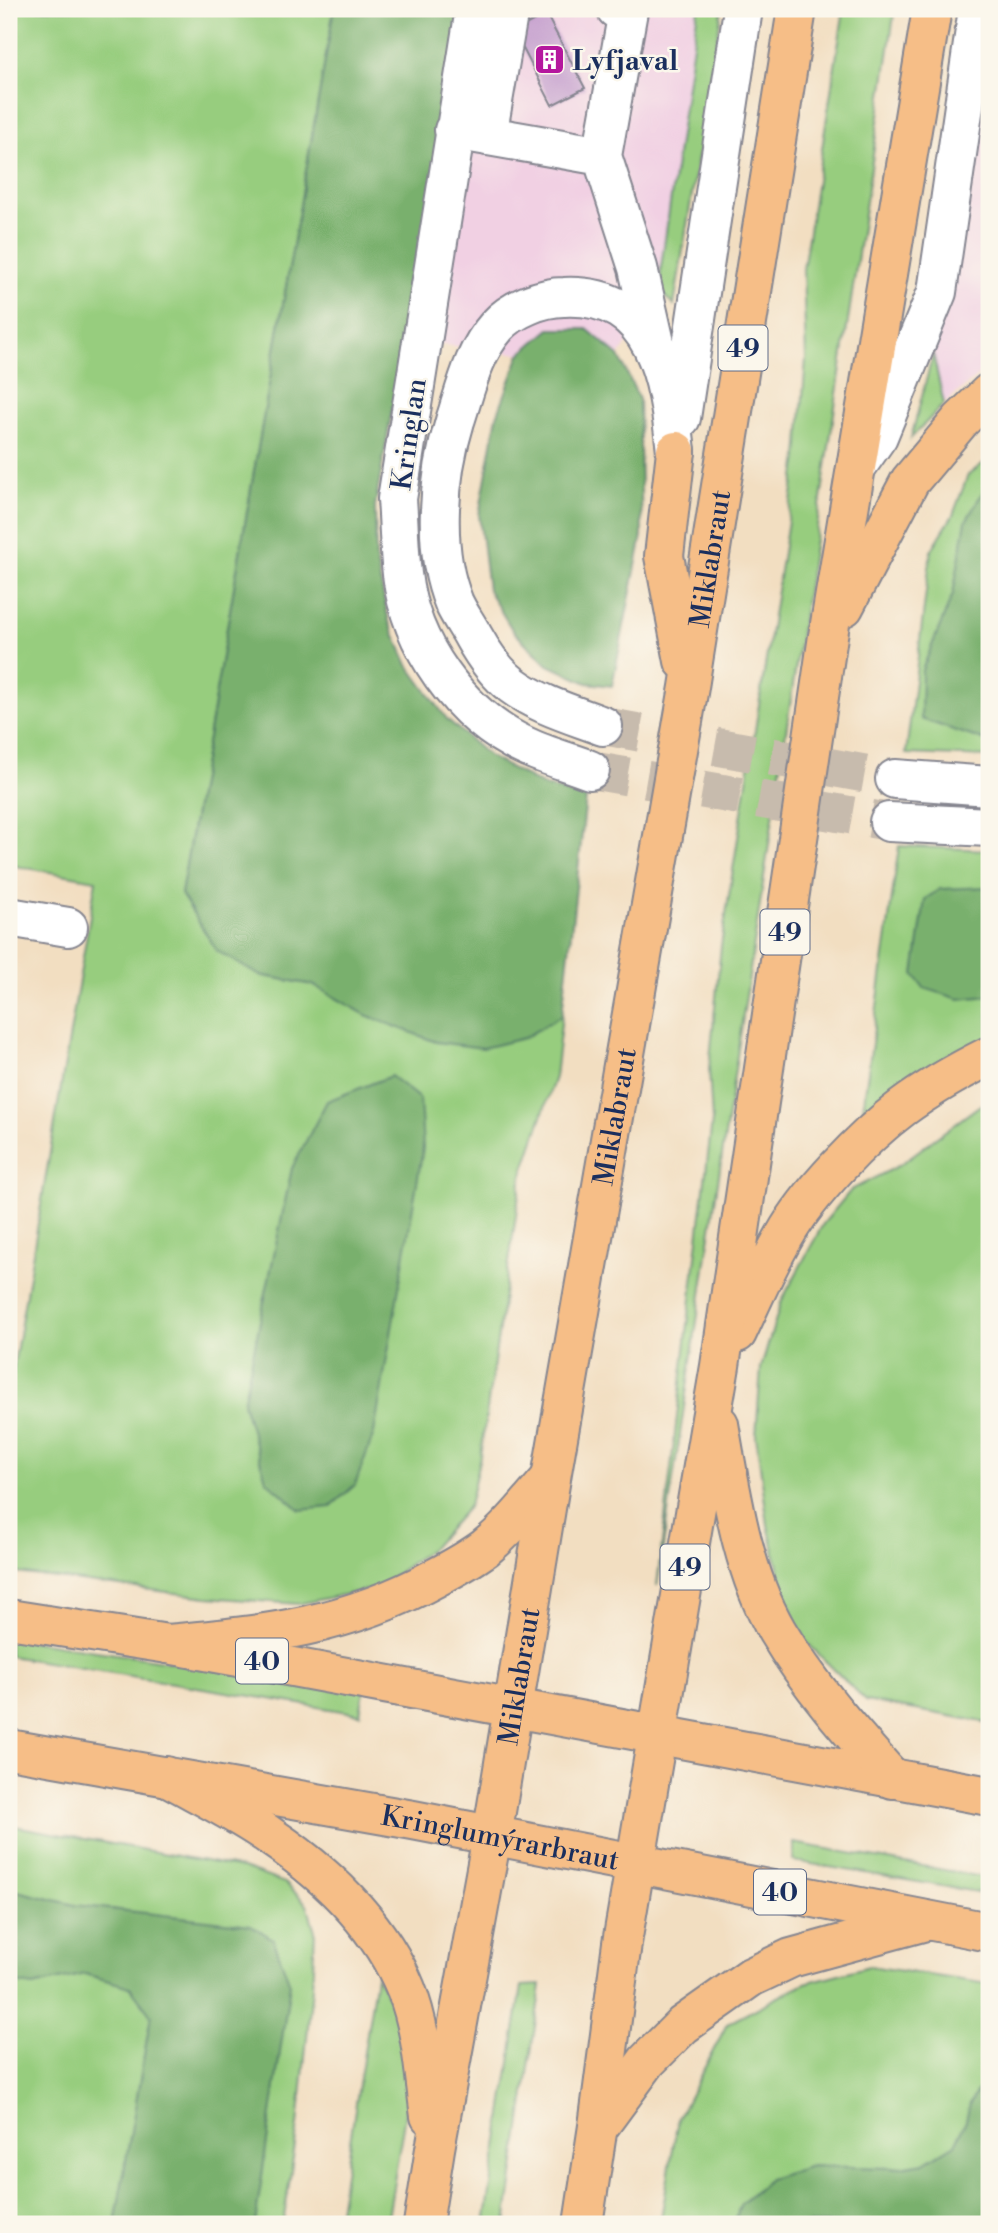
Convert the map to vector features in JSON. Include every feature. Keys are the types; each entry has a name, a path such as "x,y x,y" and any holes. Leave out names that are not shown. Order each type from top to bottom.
{"main road":[{"name":"Miklabraut","path":"423,2224 689,687 797,9"},
{"name":"49","path":"583,2224 618,1968 717,1382 828,636 932,9"},
{"path":"828,636 910,481 961,420 989,393"},
{"path":"676,451 664,556 689,687"},
{"path":"893,1779 833,1711 802,1670 776,1630 765,1606 747,1555 732,1498 717,1382 785,1236 822,1186 867,1139 902,1108 958,1072 989,1056"},
{"path":"168,1644 244,1637 319,1624 389,1602 485,1548 551,1478"},
{"name":"40","path":"9,1619 168,1644 989,1796"},
{"name":"Kringlumýrarbraut","path":"9,1749 492,1836 989,1932"},
{"path":"166,1776 273,1837 341,1893 368,1923 406,1990 421,2046 435,2150"},
{"path":"598,2126 646,2061 683,2025 751,1977 791,1958 926,1921"}],"street":[{"name":"Kringlan","path":"475,9 470,133 397,499 402,576 414,620 436,666 462,700 494,729 525,746 590,770"},
{"path":"509,9 470,133 602,156"},
{"path":"616,9 628,11 602,156 638,268 656,352"},
{"path":"676,451 743,9"},
{"path":"857,466 878,436 937,292 978,9"},
{"name":"Kringlan","path":"603,726 542,704 511,684 485,657 454,603 443,561 439,514 448,444 475,358 498,324 519,309 554,297 572,296 603,301 632,317 656,352 670,395 676,451"},
{"path":"895,779 989,786"},
{"path":"889,822 989,827"},
{"path":"9,917 68,928"}],"shaded area":[{"path":"463,9 698,9 661,267 660,292 619,356 587,329 550,329 520,354 404,340"},
{"path":"989,43 989,366 944,404 933,354"}],"green space":[{"path":"9,9 334,9 181,894 259,975 313,985 368,1016 524,1038 562,1015 555,1077 522,1175 480,1456 469,1506 433,1547 377,1588 298,1604 207,1597 9,1572 9,1394 96,880 9,865"},
{"path":"334,9 463,9 375,506 376,560 389,622 408,665 447,719 490,757 544,786 586,798 562,1015 524,1038 483,1048 436,1042 368,1016 313,985 259,975 217,951 181,894"},
{"path":"698,9 722,9 674,305 660,292 661,267"},
{"path":"844,9 895,9 657,1586 712,1121 709,1069 721,946 798,457 806,359 803,269"},
{"path":"550,329 587,329 619,356 639,399 642,536 612,686 587,683 548,665 513,631 488,590 479,515 497,416 520,354"},
{"path":"933,354 944,404 911,438"},
{"path":"989,459 989,757 906,754 931,551 953,515 968,475"},
{"path":"989,481 989,742 921,719 922,670 953,594 966,521"},
{"path":"899,846 989,850 989,1040 863,1109"},
{"path":"989,887 989,996 959,999 924,988 914,974 925,899 940,889"},
{"path":"391,1076 420,1099 423,1148 374,1433 355,1485 330,1507 300,1510 266,1480 243,1403 292,1168 327,1101"},
{"path":"989,1102 989,1723 866,1701 801,1637 782,1585 768,1525 756,1436 761,1368 781,1302 823,1224 851,1190 898,1166 979,1106"},
{"path":"9,1638 364,1691 360,1714 9,1656"},
{"path":"9,1825 243,1868 285,1883 307,1904 315,1931 312,1988 298,2125 283,2224 9,2224"},
{"path":"794,1843 989,1878 989,1894 793,1861"},
{"path":"9,1889 75,1905 251,1925 273,1939 290,1984 255,2224 115,2224 151,2015 130,1987 85,1974 33,1986 9,1982"},
{"path":"869,1966 989,1984 989,2224 660,2224 678,2119 727,2024 805,1983"},
{"path":"376,1976 407,2028 411,2077 387,2224 337,2224"},
{"path":"541,1985 506,2224 485,2224 522,1986"},
{"path":"989,2073 989,2224 734,2224 740,2205 769,2179 811,2166 894,2168 924,2163 955,2144 966,2121 970,2103"}],"building":[{"name":"Lyfjaval","path":"546,14 585,88 552,105 514,31"}],"tunnel":[{"path":"603,726 895,779"},
{"path":"590,770 889,822"}],"place":[{"name":"Lyfjaval","path":"549,60"}]}
